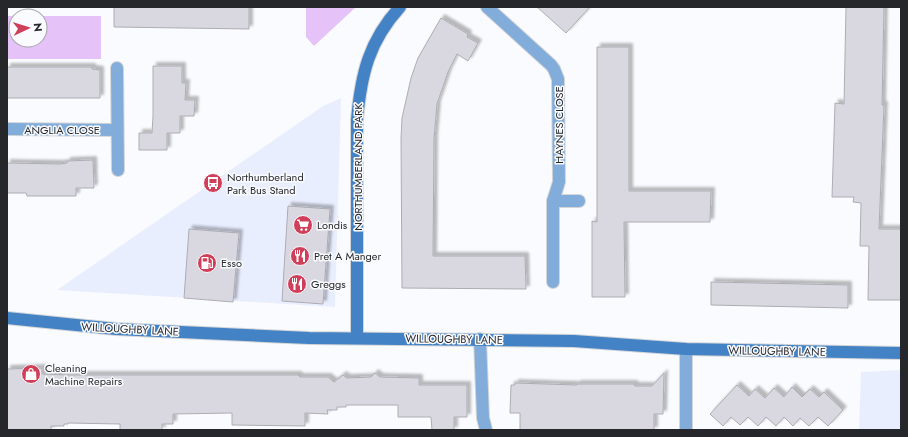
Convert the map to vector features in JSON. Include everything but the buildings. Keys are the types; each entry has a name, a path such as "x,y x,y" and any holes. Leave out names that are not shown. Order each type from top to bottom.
{"street":[{"name":"NORTHUMBERLAND PARK","path":"357,338 357,120 359,97 363,76 375,41 382,29 400,7"},
{"name":"HAYNES CLOSE","path":"487,7 551,65 557,74 559,84 559,182 553,201 553,282"},
{"path":"117,68 118,170"},
{"name":"ANGLIA CLOSE","path":"7,129 117,130"},
{"path":"553,201 579,200"},
{"name":"WILLOUGHBY LANE","path":"7,318 116,329 309,338 574,340 686,349 901,353"},
{"path":"480,339 483,418 486,430"},
{"path":"686,349 686,430"}],"shaded area":[{"path":"306,7 356,7 314,46 306,37"},
{"path":"7,16 8,48 48,48 48,16 101,16 101,59 7,59"},
{"path":"341,98 335,307 57,290 323,106"},
{"path":"901,370 901,430 859,430 861,372"}],"place":[{"name":"Northumberland Park Bus Stand","path":"213,183"},
{"name":"Londis","path":"303,225"},
{"name":"Pret A Manger","path":"300,256"},
{"name":"Esso","path":"207,263"},
{"name":"Greggs","path":"297,284"},
{"name":"Cleaning Machine Repairs","path":"31,374"}]}
